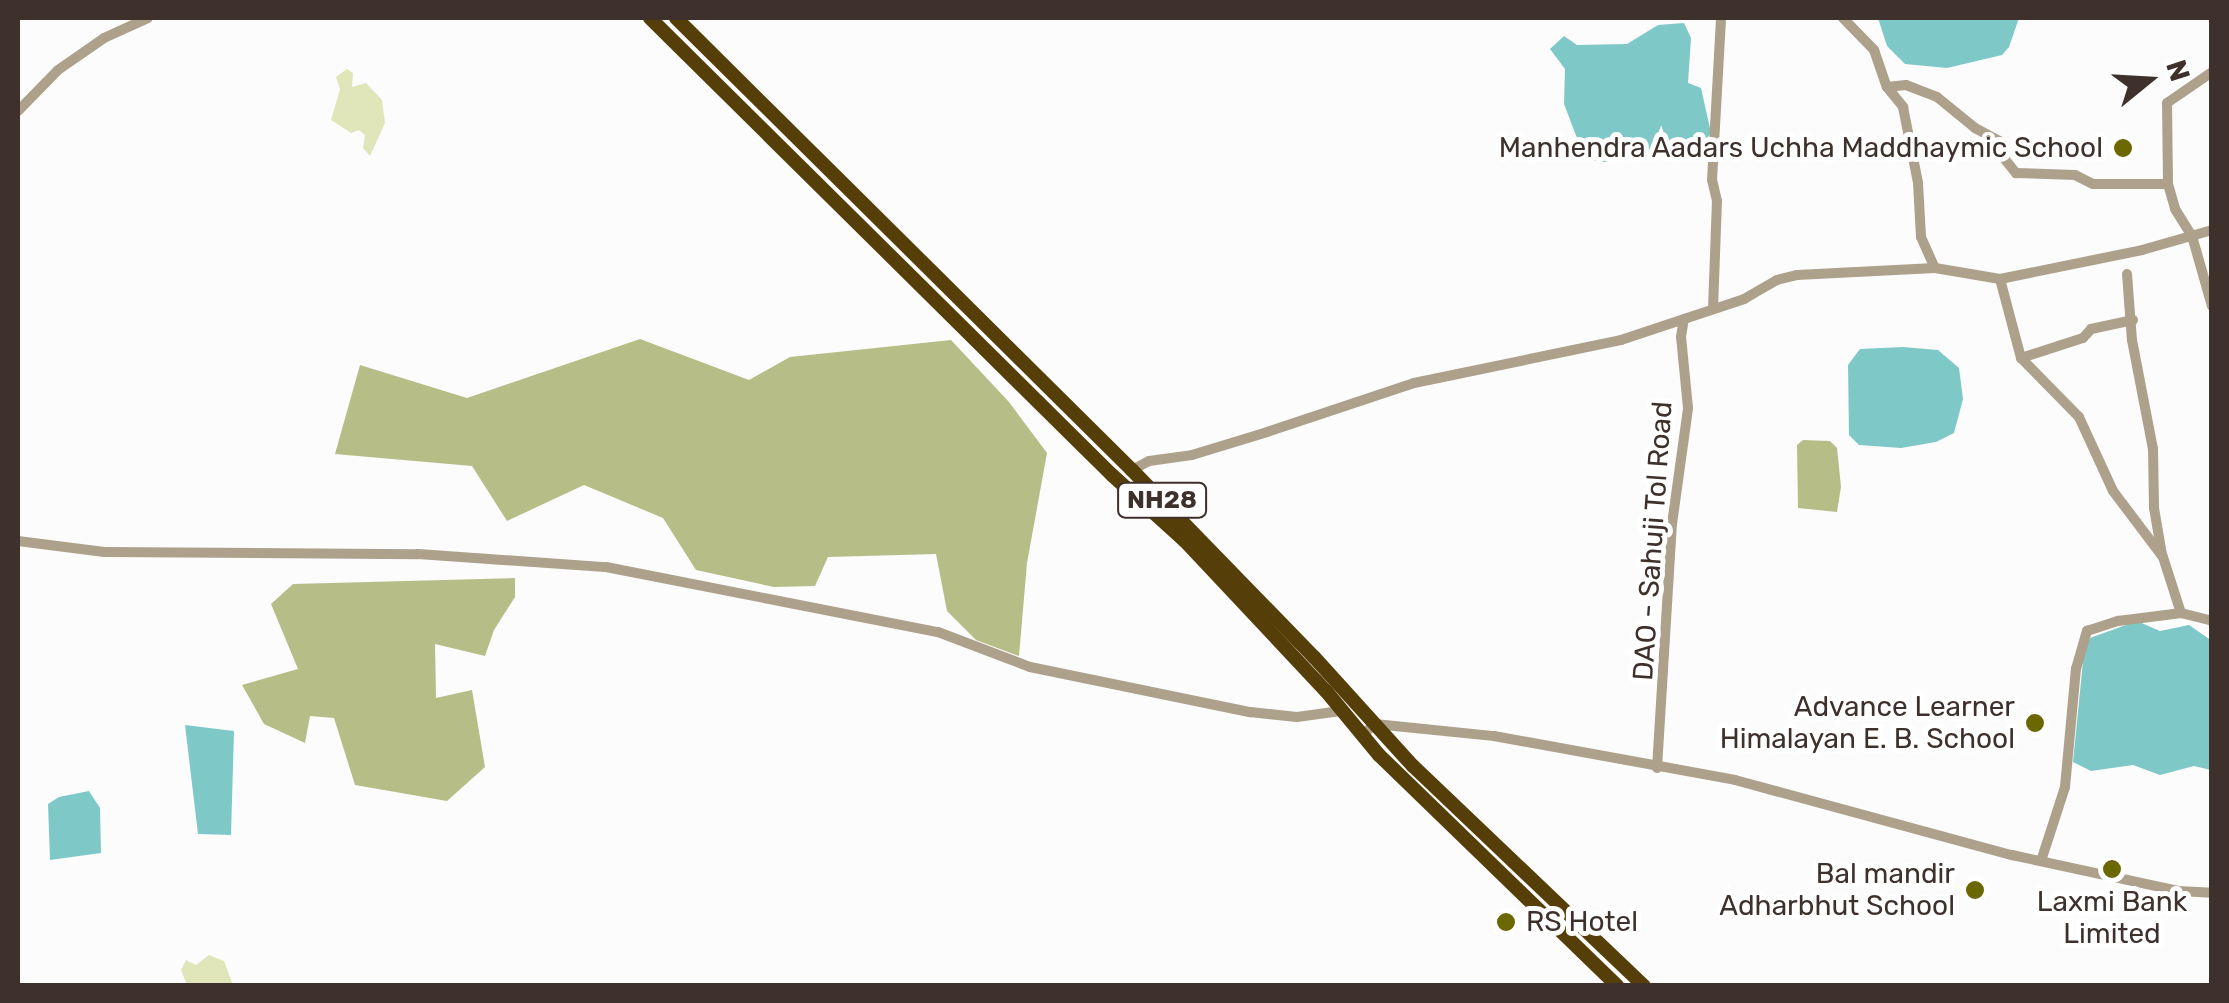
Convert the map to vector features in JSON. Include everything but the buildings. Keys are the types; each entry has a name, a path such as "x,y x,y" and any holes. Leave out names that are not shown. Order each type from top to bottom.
{"highway":[{"name":"NH28","path":"650,18 1071,419 1132,470 1376,724 1393,735 1644,986"},
{"name":"NH28","path":"676,18 1071,419 1112,475 1185,541 1379,755 1617,986"}],"street":[{"path":"18,111 58,70 88,48 148,18"},
{"path":"1712,309 1716,201 1712,180 1721,18"},
{"path":"1843,18 1874,50 1887,88 1902,107 1918,183 1921,237 1935,268"},
{"path":"2212,72 2167,103 2168,184 2175,210 2192,236 2212,306"},
{"path":"1887,88 1906,85 1936,97 1975,128 1999,140 2002,157 2016,172 2074,175 2093,184 2168,184"},
{"path":"1132,470 1150,461 1248,438 1414,382 1578,352 1712,309 1797,276 1935,268 2000,279 2212,230"},
{"path":"2127,274 2153,448 2153,498 2163,557 2181,613"},
{"path":"2000,279 2022,358 2079,416 2113,491 2163,557"},
{"name":"DAO - Sahuji Tol Road","path":"1657,768 1672,524 1688,408 1681,337 1684,318"},
{"path":"2022,358 2083,338 2105,324 2133,320"},
{"path":"18,541 104,552 418,554 606,566 938,632 1030,667 1250,712 1298,716 1341,711"},
{"path":"2041,862 2065,786 2076,669 2087,631 2118,621 2181,613 2212,621"},
{"path":"1362,735 1376,724"},
{"path":"1379,755 1393,735 1494,736 1735,780 2041,862 2178,891 2212,893"}],"green space":[{"path":"347,69 353,73 352,87 366,83 382,100 385,123 370,156 363,148 365,135 359,130 351,133 331,120 340,89 336,77"},
{"path":"640,339 749,380 790,357 951,340 1009,402 1047,453 1027,563 1019,656 976,640 947,611 936,554 828,557 815,586 774,587 696,570 663,518 584,485 507,521 472,466 335,454 360,365 467,398"},
{"path":"1803,440 1830,441 1837,448 1841,487 1837,512 1798,508 1797,445"},
{"path":"515,578 515,597 494,630 485,656 435,644 436,698 472,690 485,767 447,801 355,785 334,718 310,716 305,743 264,724 242,685 298,669 271,604 293,584"},
{"path":"209,955 224,961 233,985 187,985 181,970 186,960 196,965"}],"water":[{"path":"1878,18 2019,18 2009,47 2002,55 1947,68 1905,64 1887,46"},
{"path":"1684,23 1691,38 1688,83 1701,88 1711,133 1704,142 1604,162 1585,159 1564,104 1565,69 1550,49 1564,36 1577,45 1627,44 1658,25"},
{"path":"1860,349 1938,350 1959,368 1963,399 1954,433 1936,442 1901,448 1859,445 1849,435 1848,365"},
{"path":"2137,621 2160,631 2189,625 2212,641 2211,770 2194,766 2160,775 2133,765 2091,771 2073,762 2084,651 2090,638"},
{"path":"185,725 234,731 231,835 198,834"},
{"path":"89,791 100,808 101,853 50,860 48,804 59,797"}],"place":[{"name":"Manhendra Aadars Uchha Maddhaymic School","path":"2123,148"},
{"name":"Advance Learner Himalayan E. B. School","path":"2035,723"},
{"name":"Laxmi Bank Limited","path":"2112,869"},
{"name":"Bal mandir Adharbhut School","path":"1975,890"},
{"name":"RS Hotel","path":"1506,922"}]}
